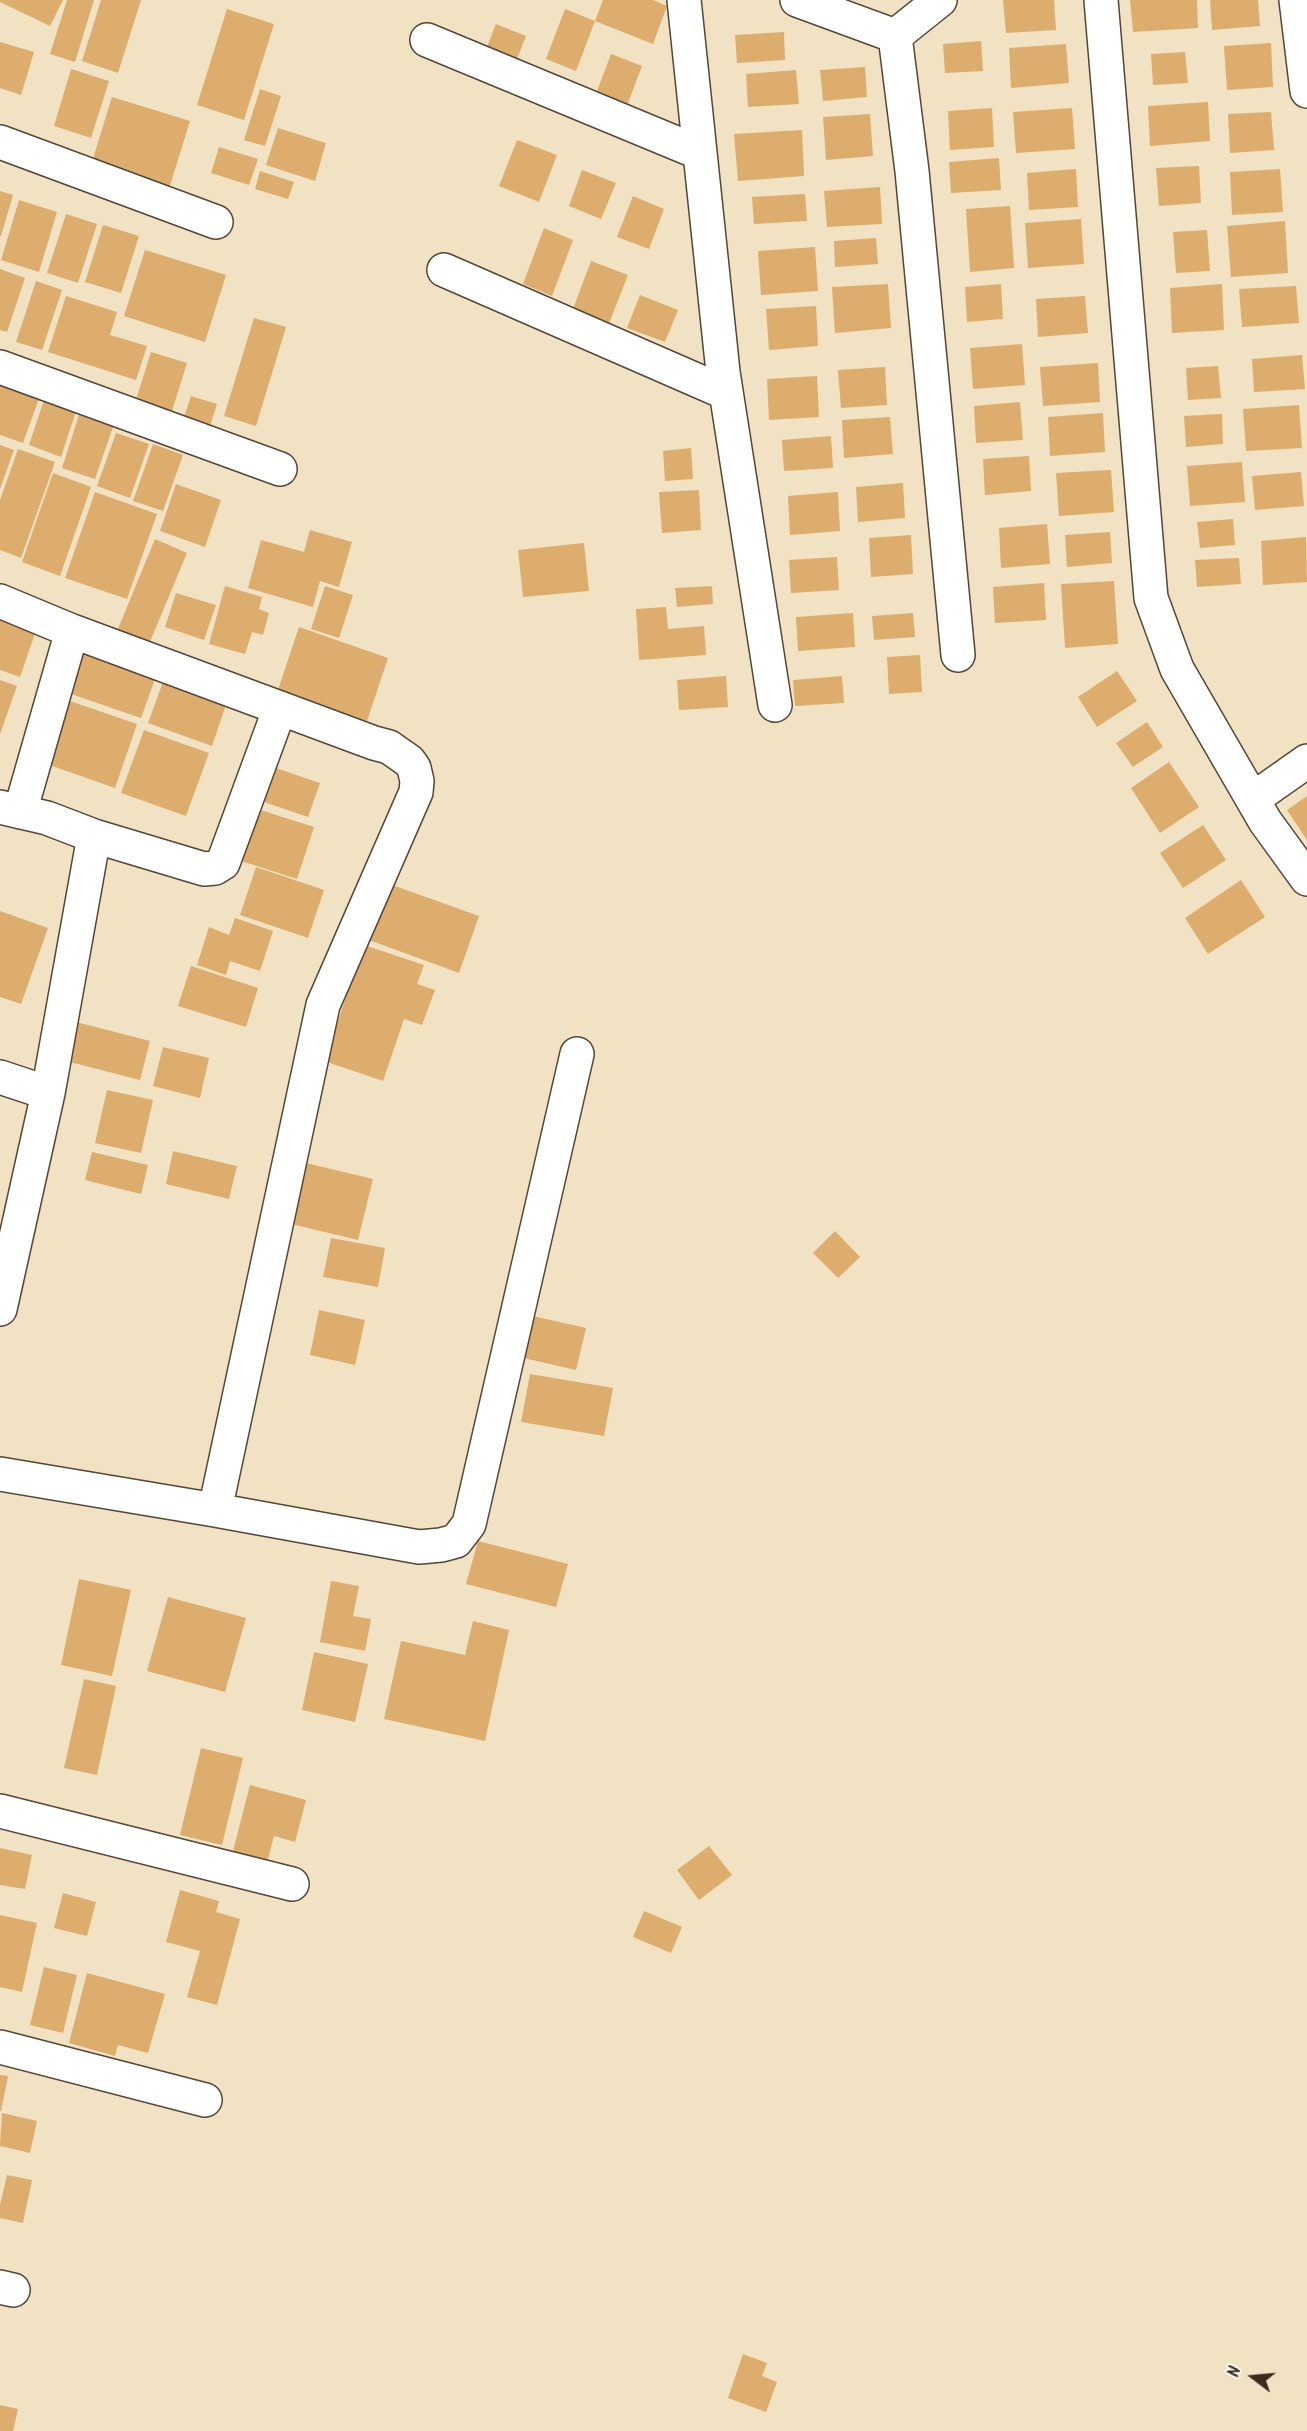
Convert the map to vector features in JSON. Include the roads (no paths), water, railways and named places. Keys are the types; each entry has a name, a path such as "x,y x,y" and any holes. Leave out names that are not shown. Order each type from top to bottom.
{"street":[{"path":"684,0 726,393 775,705"},
{"path":"797,0 895,36"},
{"path":"895,36 940,0"},
{"path":"1101,0 1151,598 1178,669 1265,821 1307,879"},
{"path":"1296,0 1307,91"},
{"path":"895,36 912,171 958,655"},
{"path":"427,40 700,153"},
{"path":"0,142 216,222"},
{"path":"444,270 726,393"},
{"path":"0,367 280,469"},
{"path":"0,601 72,631 389,747 399,753 414,768 416,792 323,1005 214,1510"},
{"path":"72,631 10,809 47,818 94,836 204,869 215,868 223,863 280,708"},
{"path":"1253,799 1307,761"},
{"path":"0,1309 48,1094 94,836"},
{"path":"0,1474 419,1547 456,1541 469,1524 577,1054"},
{"path":"0,1077 48,1094"},
{"path":"0,1811 292,1884"},
{"path":"0,2047 205,2100"}]}
